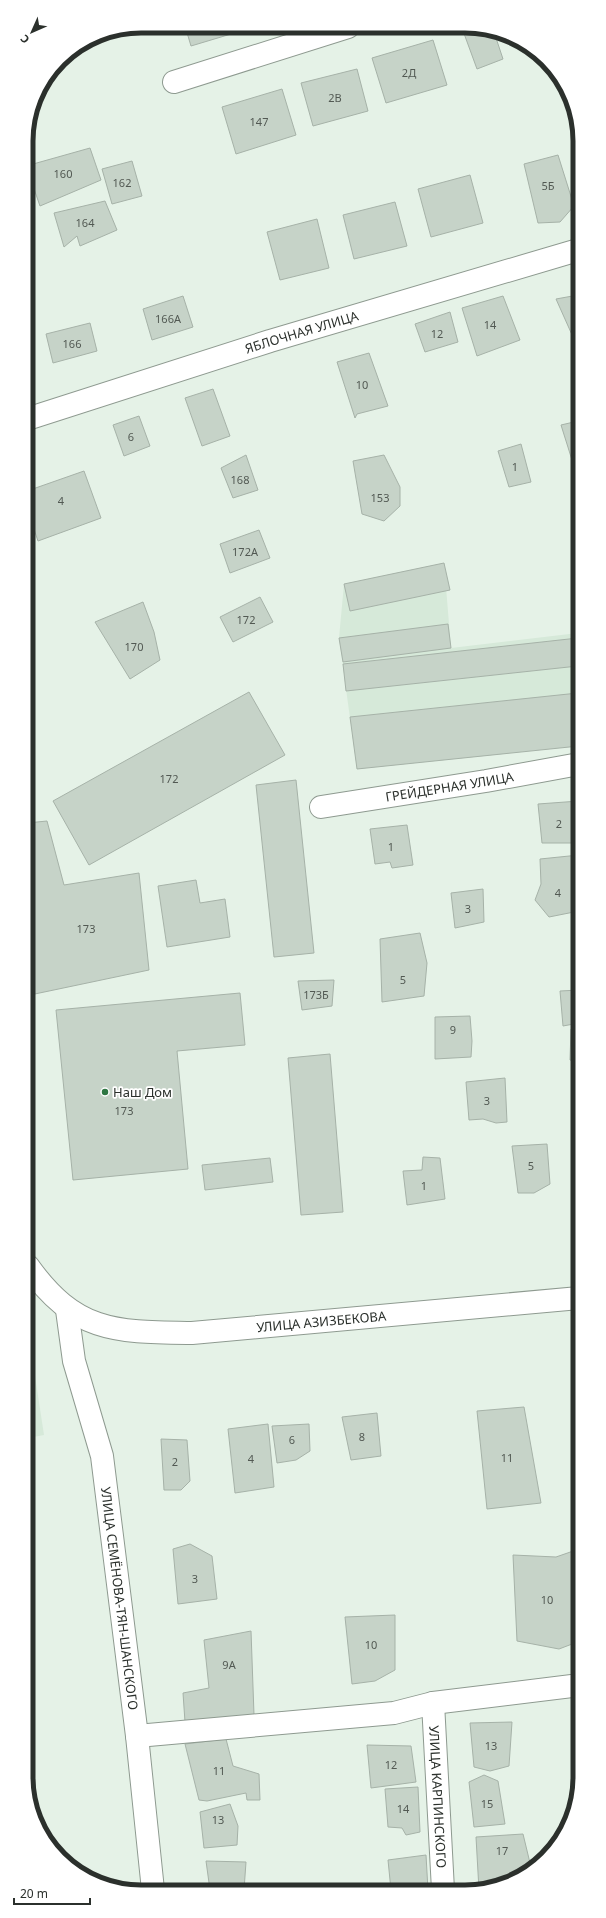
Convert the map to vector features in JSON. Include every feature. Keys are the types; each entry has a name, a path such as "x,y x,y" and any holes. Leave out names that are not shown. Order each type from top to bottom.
{"street":[{"path":"174,82 329,33"},
{"name":"ЯБЛОЧНАЯ УЛИЦА","path":"33,416 270,341 573,251"},
{"name":"ГРЕЙДЕРНАЯ УЛИЦА","path":"321,807 486,781 573,765"},
{"name":"УЛИЦА АЗИЗБЕКОВА","path":"33,1273 41,1285 67,1310 96,1325 135,1332 192,1333 573,1299"},
{"name":"УЛИЦА СЕМЁНОВА-ТЯН-ШАНСКОГО","path":"67,1310 74,1361 102,1456 137,1736 152,1885"},
{"path":"137,1736 394,1713 433,1704 573,1686"},
{"name":"УЛИЦА КАРПИНСКОГО","path":"433,1704 443,1885"}],"shaded area":[{"path":"444,563 451,648 573,634 573,747 357,769 339,638 344,584"},
{"path":"33,1363 44,1435 33,1437"}],"building":[{"path":"187,33 231,34 191,46"},
{"path":"464,33 486,35 496,38 503,59 477,69"},
{"path":"433,40 447,85 386,103 372,58"},
{"path":"357,69 368,111 313,126 301,83"},
{"path":"282,89 296,135 236,154 222,107"},
{"path":"90,148 101,180 40,206 33,186 33,164"},
{"path":"558,155 573,203 573,207 560,222 538,223 524,164"},
{"path":"132,161 142,196 112,204 102,169"},
{"path":"470,175 483,223 431,237 418,189"},
{"path":"105,201 117,230 80,246 77,236 64,247 54,213"},
{"path":"395,202 407,246 354,259 343,215"},
{"path":"317,219 329,268 280,280 267,232"},
{"path":"183,296 193,327 152,340 143,309"},
{"path":"503,296 520,340 477,356 462,308"},
{"path":"573,296 573,337 556,299"},
{"path":"450,312 458,342 425,352 415,324"},
{"path":"90,323 97,351 53,363 46,334"},
{"path":"369,353 388,406 357,414 355,418 337,362"},
{"path":"213,389 230,436 202,446 185,398"},
{"path":"139,416 150,446 124,456 113,425"},
{"path":"573,422 572,460 561,425"},
{"path":"521,444 531,482 509,487 498,451"},
{"path":"246,455 258,490 233,498 221,468"},
{"path":"384,455 400,487 400,506 384,521 362,514 353,461"},
{"path":"84,471 101,518 38,541 33,526 33,489"},
{"path":"259,530 270,558 230,573 220,544"},
{"path":"444,563 450,590 350,611 344,584"},
{"path":"260,597 273,622 233,642 220,617"},
{"path":"143,602 154,632 160,660 130,679 95,622"},
{"path":"448,624 451,648 343,662 339,638"},
{"path":"573,639 573,667 346,691 343,664"},
{"path":"249,692 285,755 89,865 53,801"},
{"path":"573,694 573,747 357,769 350,717"},
{"path":"296,780 314,953 274,957 256,785"},
{"path":"573,801 573,843 542,843 538,804"},
{"path":"47,821 64,885 139,873 149,970 33,994 33,822"},
{"path":"407,825 413,865 392,868 390,862 375,864 370,829"},
{"path":"573,856 573,912 549,917 535,900 541,884 540,859"},
{"path":"196,880 200,903 225,899 230,937 167,947 158,886"},
{"path":"483,889 484,922 455,928 451,893"},
{"path":"420,933 427,963 424,996 382,1002 380,939"},
{"path":"334,980 332,1006 302,1010 298,981"},
{"path":"573,990 573,1024 563,1026 560,991"},
{"path":"240,993 245,1045 177,1051 188,1169 73,1180 56,1010"},
{"path":"470,1016 472,1041 471,1057 435,1059 435,1017"},
{"path":"571,1029 573,1029 573,1061 570,1060"},
{"path":"330,1054 343,1212 301,1215 288,1058"},
{"path":"505,1078 507,1122 496,1123 483,1119 469,1120 466,1082"},
{"path":"547,1144 550,1184 534,1193 518,1193 512,1146"},
{"path":"423,1157 440,1158 445,1199 407,1205 403,1171 422,1170"},
{"path":"270,1158 273,1182 205,1190 202,1165"},
{"path":"524,1407 541,1503 487,1509 477,1411"},
{"path":"377,1413 381,1456 351,1460 342,1417"},
{"path":"268,1424 274,1487 235,1493 228,1429"},
{"path":"309,1424 310,1451 296,1460 277,1463 272,1426"},
{"path":"161,1439 187,1440 190,1481 181,1490 164,1490"},
{"path":"190,1544 212,1556 217,1599 178,1604 173,1549"},
{"path":"573,1551 573,1644 559,1649 517,1641 513,1555 556,1557"},
{"path":"395,1615 395,1670 375,1681 352,1684 345,1617"},
{"path":"251,1631 254,1715 185,1722 183,1693 209,1688 204,1640"},
{"path":"512,1722 509,1766 490,1771 474,1767 470,1723"},
{"path":"226,1739 233,1766 259,1774 260,1800 247,1800 246,1793 207,1801 199,1800 185,1744"},
{"path":"367,1745 411,1746 416,1782 371,1788"},
{"path":"484,1775 498,1781 505,1824 474,1827 469,1782"},
{"path":"418,1787 420,1832 406,1835 402,1828 388,1827 385,1789"},
{"path":"230,1804 238,1826 237,1845 204,1848 200,1812"},
{"path":"523,1834 530,1864 506,1877 479,1884 476,1837"},
{"path":"426,1855 428,1885 390,1885 388,1860"},
{"path":"206,1861 246,1862 244,1885 209,1885"}],"place":[{"name":"Наш Дом","path":"105,1092"}]}
